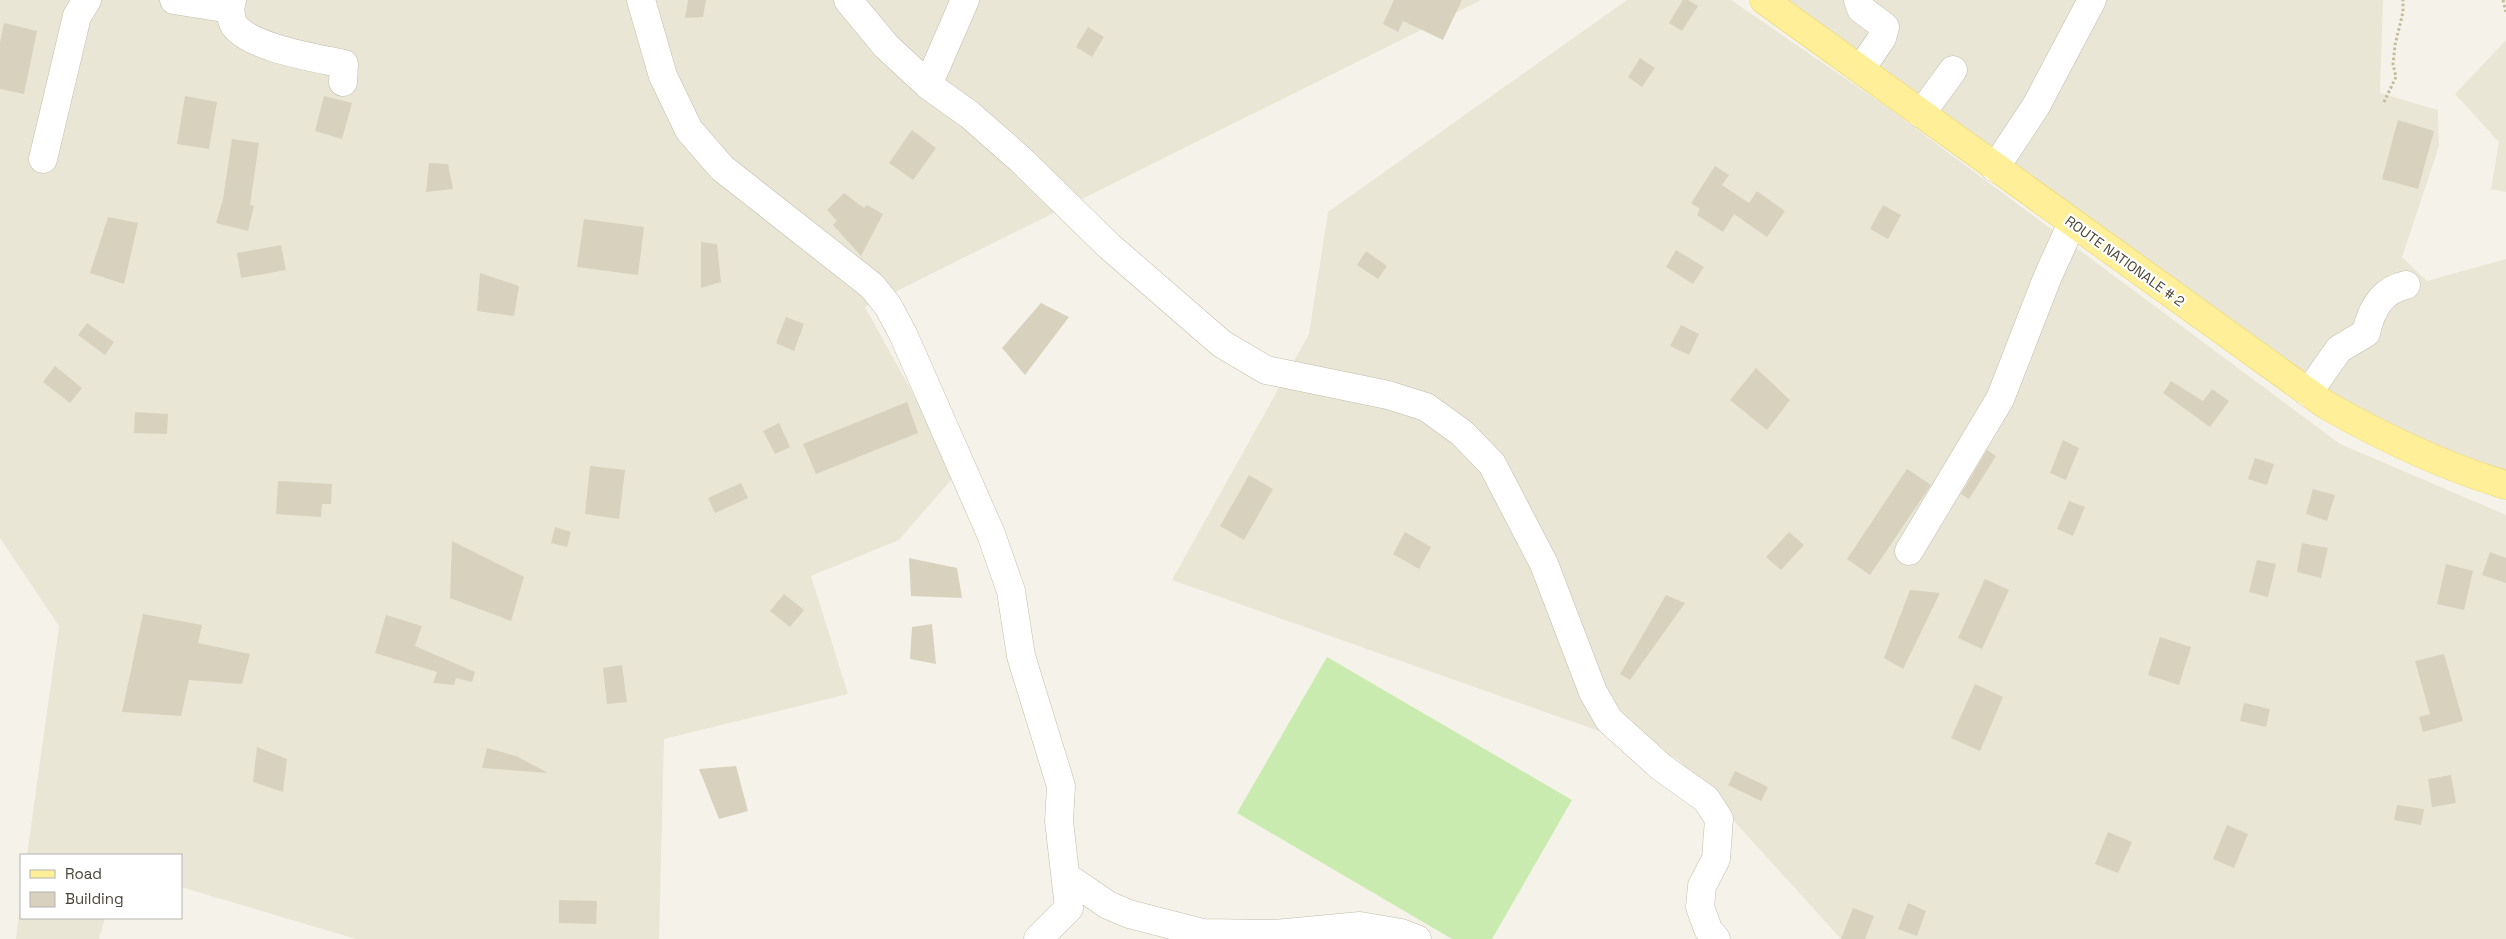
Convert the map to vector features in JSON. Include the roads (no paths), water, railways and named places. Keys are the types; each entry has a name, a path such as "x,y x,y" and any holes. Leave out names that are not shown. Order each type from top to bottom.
{"main road":[{"name":"ROUTE NATIONALE # 2","path":"1764,0 2308,393 2385,438 2428,458 2506,486"}],"street":[{"path":"43,159 77,16 87,0"},
{"path":"174,0 231,5 233,23 241,32 278,49 344,64 343,82"},
{"path":"641,0 663,76 689,130 722,168 872,286 888,306 903,334 991,534 1011,591 1021,656 1061,786 1059,821 1067,877 1069,908 1038,939"},
{"path":"848,0 886,46 928,85 984,128 1109,246 1222,344 1266,370 1388,395 1426,407 1462,433 1492,464 1544,564 1593,692 1610,720 1661,767 1706,799 1719,820 1716,859 1702,886 1700,907 1708,929 1716,939"},
{"path":"928,85 965,0"},
{"path":"1858,0 1862,9 1884,27 1882,38 1861,69"},
{"path":"1996,168 2036,106 2092,0"},
{"path":"1921,114 1953,70"},
{"path":"1909,551 2000,399 2048,276 2072,223"},
{"path":"2308,393 2339,349 2366,333 2369,318 2377,302 2392,288 2406,285"},
{"path":"1067,877 1108,906 1129,914 1203,932 1275,934 1360,926 1401,933 1417,939"}]}
